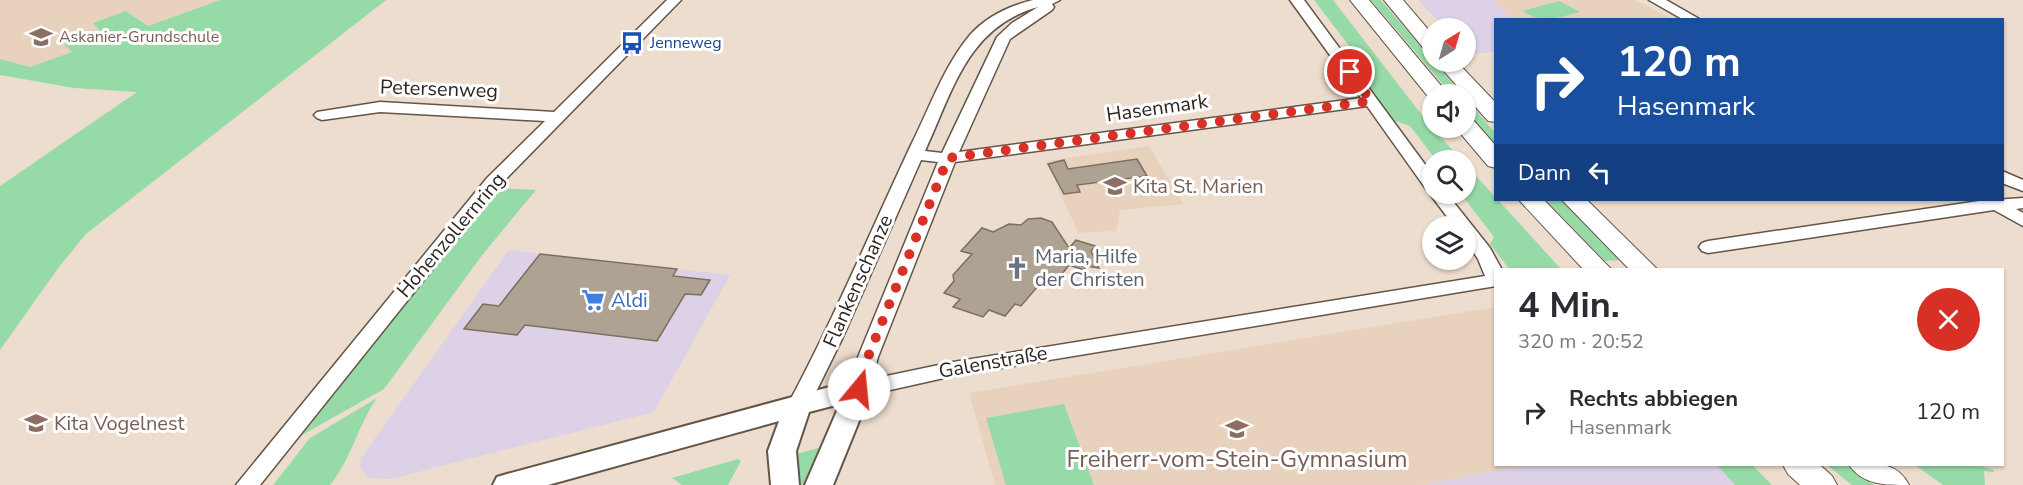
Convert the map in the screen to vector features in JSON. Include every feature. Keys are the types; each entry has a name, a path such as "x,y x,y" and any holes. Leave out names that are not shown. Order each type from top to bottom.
{"main road":[{"path":"1359,0 1430,84"},
{"path":"1393,0 1422,34"},
{"path":"1455,72 1494,114"},
{"path":"1476,138 1494,159"},
{"path":"1532,201 1597,268"},
{"path":"1575,201 1644,268"},
{"path":"1800,466 1821,485"},
{"path":"1866,466 1893,485"}],"street":[{"name":"Hohenzollernring","path":"247,485 493,182 555,117 674,0"},
{"name":"Flankenschanze","path":"798,406 818,370 914,155 964,54 979,34 1013,11 1036,2 1054,0"},
{"name":"Flankenschanze","path":"859,389 868,357 948,158 989,66 1004,38 1054,0"},
{"path":"1297,0 1422,171"},
{"path":"1656,0 1691,18"},
{"path":"979,34 1004,38"},
{"name":"Hasenmark","path":"948,158 1371,101"},
{"name":"Petersenweg","path":"322,115 380,107 456,109 555,117"},
{"path":"914,155 948,158"},
{"path":"2004,177 2023,186"},
{"path":"1708,247 1996,204 2023,203"},
{"path":"1996,204 2023,221"},
{"name":"Galenstraße","path":"1476,243 1485,255 1494,274"},
{"name":"Galenstraße","path":"507,485 859,389 953,369 1494,280"},
{"path":"819,485 859,389"},
{"path":"785,485 782,451 798,406"}],"shaded area":[{"name":"Askanier-Grundschule","path":"0,0 220,0 148,26 126,11 93,23 101,31 65,44 73,52 30,67 0,59"},
{"path":"1418,0 1493,0 1512,18 1494,18 1494,52 1476,53 1476,18 1435,18"},
{"path":"1493,0 1635,0 1671,18 1512,18"},
{"name":"Kita St. Marien","path":"1149,146 1184,204 1120,210 1116,231 1078,233 1046,161"},
{"path":"509,250 730,275 654,412 390,479 369,478 360,467 361,458"},
{"name":"Freiherr-vom-Stein-Gymnasium","path":"1494,307 1494,466 1519,466 1422,485 995,485 969,393"},
{"path":"1519,466 1718,466 1735,485 1422,485"}],"green space":[{"path":"220,0 386,0 86,234 59,267 0,350 0,186 137,92 74,88 0,75 0,59 30,67 72,52 64,44 100,31 93,23 126,11 148,26"},
{"path":"1314,0 1333,0 1422,115 1422,138 1441,138 1453,150 1428,150 1410,126 1390,119 1364,84 1372,76"},
{"path":"1371,0 1381,0 1422,48 1422,60"},
{"path":"1559,1 1580,12 1557,18 1540,18 1522,11"},
{"path":"1432,72 1443,72 1453,84 1442,84"},
{"path":"1476,110 1494,132 1494,145 1476,124"},
{"path":"1476,176 1494,196 1494,201 1499,201 1560,268 1508,268 1490,244 1494,237 1469,204 1476,204"},
{"path":"496,188 536,190 483,254 384,389 302,435"},
{"path":"1547,201 1562,201 1620,260 1605,261"},
{"path":"377,398 370,408 344,465 330,485 273,485 310,438"},
{"path":"1064,404 1094,485 1006,485 986,418"},
{"path":"826,446 809,485 794,485 796,454"},
{"path":"738,459 741,461 728,485 682,485 672,478"},
{"path":"1718,466 1753,466 1772,485 1735,485"},
{"path":"1828,466 1848,466 1874,485 1852,485"},
{"path":"1916,466 1981,466 1994,470 1994,472 1984,471 1985,485 1943,485"}],"building":[{"path":"1137,159 1147,176 1077,185 1080,192 1064,194 1048,164 1064,160 1068,169"},
{"name":"Maria, Hilfe der Christen","path":"1041,218 1052,222 1069,248 1076,240 1095,246 1091,251 1099,268 1086,266 1084,270 1069,265 1055,283 1044,279 1021,306 1015,304 1005,316 989,310 983,317 953,307 960,299 944,293 954,281 953,275 972,254 961,251 982,228 993,232 1009,224 1021,225 1028,219"},
{"name":"Aldi","path":"540,254 677,269 673,276 710,280 701,295 685,294 657,341 525,325 517,335 464,329 483,304 499,306"}],"place":[{"name":"Askanier-Grundschule","path":"41,37"},
{"name":"Jenneweg","path":"632,43"},
{"name":"Kita St. Marien","path":"1115,186"},
{"name":"Maria, Hilfe der Christen","path":"1017,268"},
{"name":"Aldi","path":"593,300"},
{"name":"Kita Vogelnest","path":"36,423"},
{"name":"Freiherr-vom-Stein-Gymnasium","path":"1237,429"}],"route":[{"path":"859,389 868,357 948,158 1371,101 1350,72"}]}
